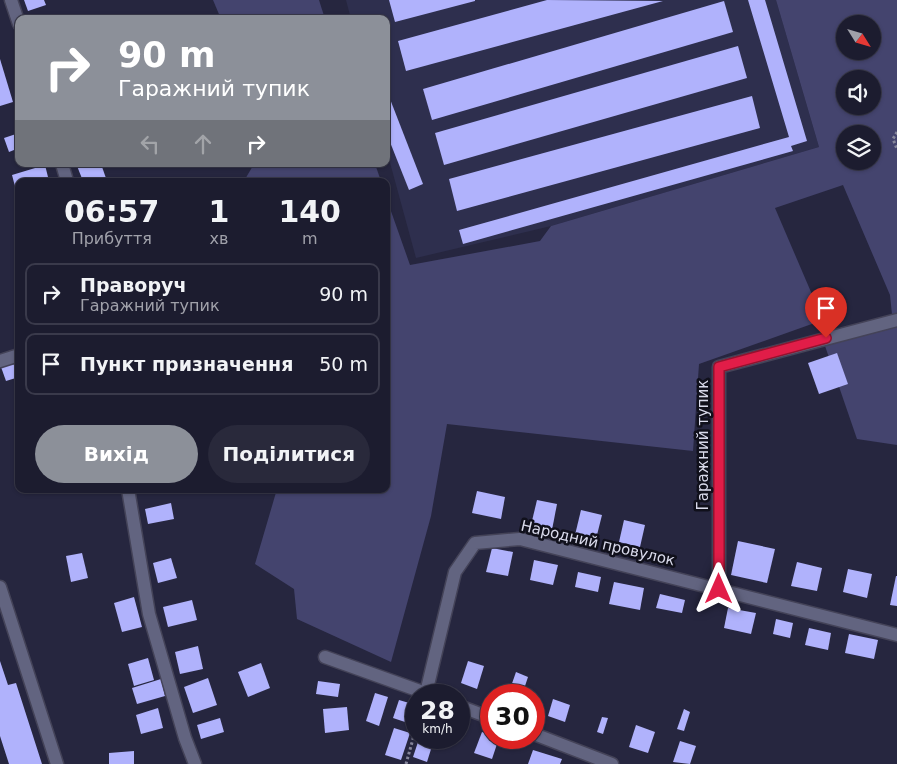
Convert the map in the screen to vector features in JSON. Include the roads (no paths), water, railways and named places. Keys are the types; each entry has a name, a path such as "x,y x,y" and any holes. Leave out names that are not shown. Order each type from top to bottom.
{"street":[{"path":"11,0 16,15"},
{"name":"Гаражний тупик","path":"719,589 719,367 897,320"},
{"path":"0,361 15,356"},
{"path":"129,493 149,614 185,738 195,764"},
{"name":"Народний провулок","path":"430,684 455,572 475,544 520,538 897,635"},
{"path":"0,587 57,764"},
{"path":"325,657 405,686"},
{"path":"545,738 612,764"}]}
